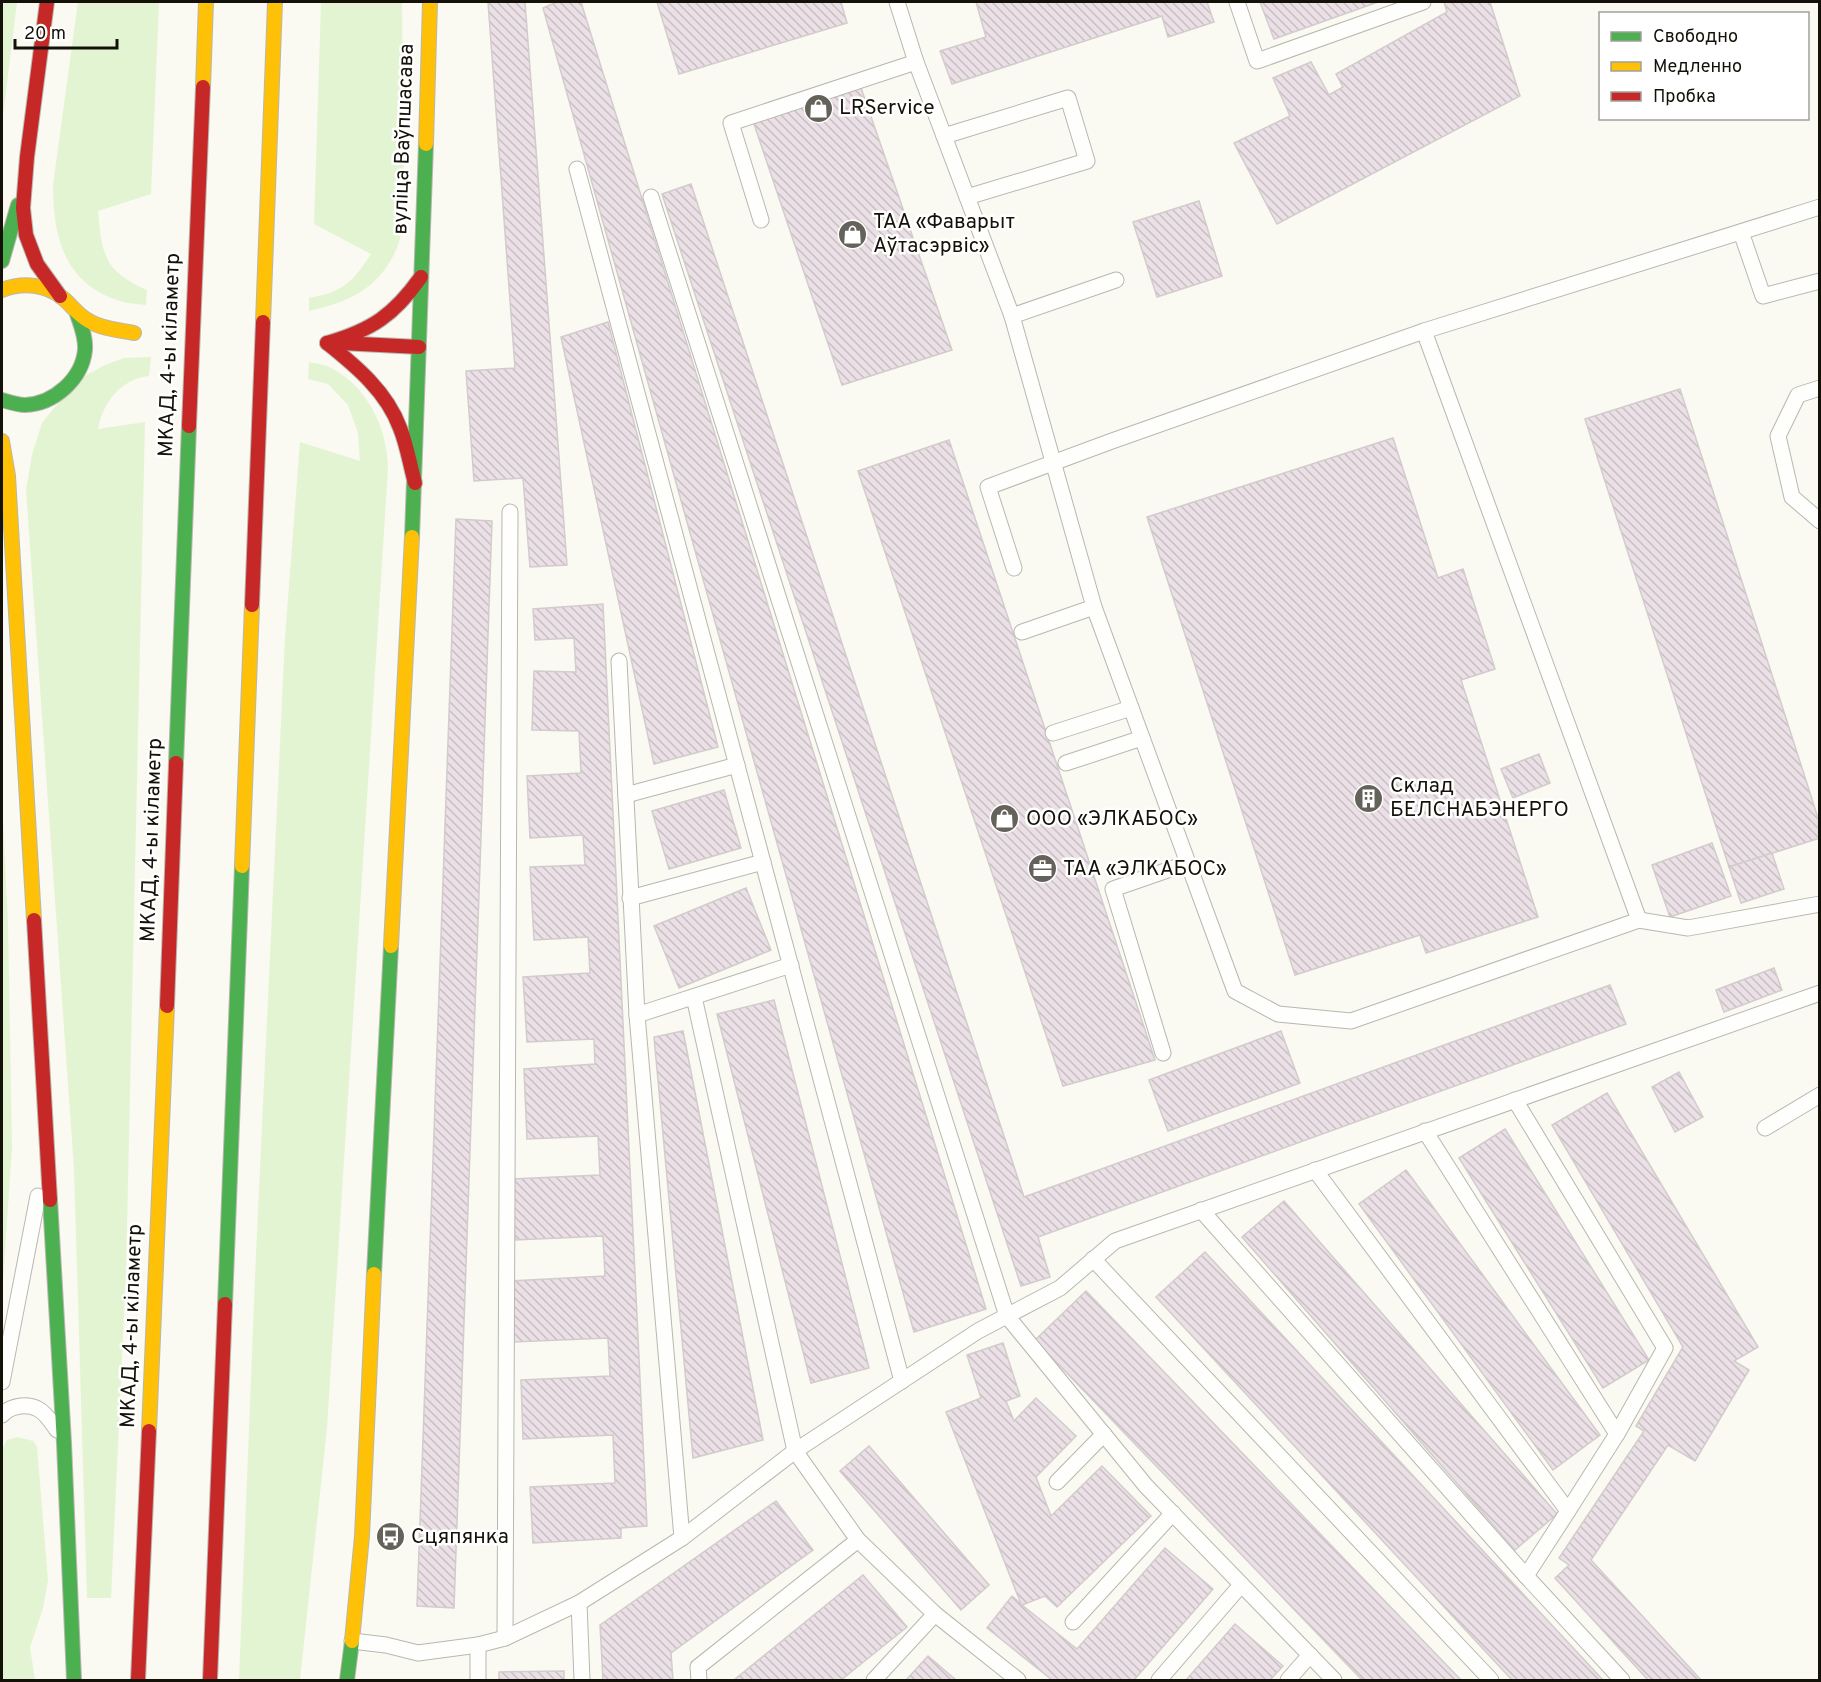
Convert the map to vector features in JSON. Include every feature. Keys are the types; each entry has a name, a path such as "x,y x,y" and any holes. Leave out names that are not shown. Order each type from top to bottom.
{"main road":[{"path":"2,400 24,405 49,400 69,385 82,364 102,345 134,333 98,325 77,314 60,296 37,264 26,235 23,208 24,183 47,2"},
{"name":"МКАД, 4-ы кіламетр","path":"138,1680 164,1091 206,2"},
{"path":"210,1680 275,2"},
{"name":"вуліца Ваўпшасава","path":"347,1680 362,1536 376,1218 415,483 430,2"},
{"path":"2,261 24,183"},
{"path":"327,343 356,336 380,323 407,297 421,277"},
{"path":"2,290 12,285 37,285 60,296"},
{"path":"77,314 84,338 82,364"},
{"path":"327,343 419,346"},
{"path":"327,343 360,369 382,396 400,427 415,483"},
{"path":"2,441 8,476 64,1443 74,1680"}],"lane":[{"path":"897,2 916,62 1012,316 1094,607 1235,991 1278,1014 1351,1022 1639,920 1688,928 1820,904"},
{"path":"1237,2 1257,61 1423,2"},
{"path":"761,220 730,123 916,62"},
{"path":"944,136 1068,98 1087,160 968,197"},
{"path":"576,169 902,1381"},
{"path":"651,197 1007,1316 1146,1486 1334,1680"},
{"path":"1014,568 988,487 1424,331 1820,207"},
{"path":"1741,232 1763,296 1820,281"},
{"path":"1012,316 1116,280"},
{"path":"1424,331 1639,920"},
{"path":"1820,388 1798,395 1778,436 1792,497 1820,521"},
{"path":"505,1638 510,512"},
{"path":"1022,632 1094,607"},
{"path":"619,661 636,1015 682,1538"},
{"path":"1053,733 1131,708"},
{"path":"1066,763 1142,738"},
{"path":"626,795 737,765"},
{"path":"630,898 763,862"},
{"path":"1163,1053 1113,889 1188,863"},
{"path":"636,1015 791,964"},
{"path":"352,1641 386,1645 418,1653 478,1645 505,1638 579,1603 682,1538 795,1451 978,1331 1060,1288 1115,1241 1820,993"},
{"path":"694,997 795,1451 858,1540 935,1614 1018,1680"},
{"path":"1765,1128 1820,1095"},
{"path":"1515,1100 1665,1348 1617,1434 1526,1575"},
{"path":"1425,1131 1617,1434"},
{"path":"2,1382 47,1152"},
{"path":"1315,1170 1568,1511"},
{"path":"1201,1210 1622,1680"},
{"path":"1093,1259 1491,1680"},
{"path":"2,1416 14,1407 37,1408 48,1416 64,1443"},
{"path":"1057,1482 1104,1434"},
{"path":"1073,1622 1173,1513"},
{"path":"699,1680 698,1667 858,1540"},
{"path":"1159,1680 1241,1585"},
{"path":"579,1603 582,1680"},
{"path":"874,1680 935,1614"},
{"path":"478,1645 478,1680"},
{"path":"1288,1680 1310,1655"}],"green space":[{"path":"2,2 17,2 2,124"},
{"path":"78,2 159,2 151,194 98,211 101,239 108,260 122,276 147,290 146,305 114,299 97,291 83,280 72,268 64,253 55,221 53,185"},
{"path":"321,2 402,2 404,215 397,248 390,262 372,284 350,298 309,311 309,298 339,289 352,279 371,254 314,224"},
{"path":"151,357 149,376 130,382 115,394 104,410 98,429 145,422 126,1272 111,1598 87,1598 74,1169 26,490 32,455 42,423 54,408 85,376 105,365 124,358"},
{"path":"309,362 329,367 344,376 365,397 384,438 388,468 327,1428 300,1680 239,1680 256,1253 285,638 300,442 360,461 358,433 348,405 328,384 308,379"},
{"path":"2,800 8,924 12,1147 2,1295"},
{"path":"17,1437 33,1441 37,1447 48,1580 43,1608 30,1647 35,1680 2,1680 2,1449 7,1440"}],"building":[{"path":"488,2 525,2 567,565 530,567 523,478 474,481 466,371 515,368"},
{"path":"557,2 581,2 986,1309 914,1332 543,8"},
{"path":"657,2 841,2 847,23 679,74"},
{"path":"976,2 1207,2 1214,22 1168,37 1162,16 952,84 940,51 986,37"},
{"path":"1260,2 1378,2 1274,39"},
{"path":"1444,2 1490,2 1520,96 1277,224 1234,143 1290,116 1273,78 1311,62 1329,95 1343,87 1336,74 1447,12"},
{"name":"ТАА «Фаварыт Аўтасэрвіс»","path":"860,85 952,350 842,385 752,118"},
{"path":"691,184 1024,1197 1610,985 1626,1024 1038,1237 1050,1277 1021,1286 662,194"},
{"path":"1199,201 1222,276 1157,297 1133,222"},
{"path":"608,322 718,747 654,764 561,337"},
{"path":"1680,389 1820,824 1820,838 1729,867 1585,419"},
{"name":"Склад БЕЛСНАБЭНЕРГО","path":"1393,438 1438,578 1463,569 1495,669 1461,680 1538,917 1426,953 1420,935 1295,975 1147,517"},
{"path":"949,440 1155,1060 1063,1086 858,471"},
{"path":"456,519 492,521 454,1608 417,1606"},
{"path":"603,604 647,1526 621,1528 621,1538 533,1543 530,1487 615,1483 613,1435 523,1439 521,1380 610,1376 608,1338 513,1342 510,1281 605,1276 603,1236 515,1240 512,1179 600,1175 598,1136 527,1139 524,1069 595,1064 594,1039 527,1042 523,977 590,973 588,937 534,940 530,867 585,865 583,835 530,838 527,776 581,773 579,731 532,730 534,671 576,672 574,638 535,640 533,609"},
{"path":"1539,754 1550,783 1513,798 1501,769"},
{"path":"724,790 741,848 669,869 652,811"},
{"path":"1712,843 1731,896 1670,917 1652,865"},
{"path":"1772,853 1784,889 1741,903 1729,867"},
{"path":"746,888 771,950 679,988 654,926"},
{"path":"1774,968 1782,990 1724,1012 1716,990"},
{"path":"774,1000 869,1368 811,1383 717,1014"},
{"path":"683,1031 763,1440 693,1458 654,1037"},
{"path":"1281,1031 1300,1083 1168,1131 1149,1080"},
{"path":"1679,1072 1703,1117 1675,1132 1652,1087"},
{"path":"1607,1093 1758,1347 1734,1361 1749,1370 1695,1461 1668,1445 1591,1560 1701,1680 1648,1680 1555,1578 1569,1565 1559,1558 1644,1431 1636,1426 1683,1347 1552,1125"},
{"path":"1505,1129 1649,1360 1603,1388 1459,1158"},
{"path":"1406,1170 1600,1435 1553,1470 1359,1204"},
{"path":"1284,1201 1557,1514 1515,1550 1242,1237"},
{"path":"1205,1252 1603,1680 1512,1680 1156,1297"},
{"path":"1086,1291 1461,1680 1362,1680 1035,1340"},
{"path":"1003,1343 1020,1396 1006,1401 1014,1421 1036,1398 1076,1436 1036,1477 1051,1516 1102,1466 1151,1516 1057,1607 1045,1596 1022,1605 1077,1649 1165,1548 1213,1589 1134,1680 1052,1680 987,1628 1012,1596 1021,1604 946,1412 981,1398 967,1355"},
{"path":"869,1446 989,1585 961,1610 840,1471"},
{"path":"776,1501 813,1550 671,1653 673,1680 603,1680 600,1625"},
{"path":"863,1575 907,1627 841,1680 734,1680"},
{"path":"1235,1624 1283,1666 1270,1680 1186,1680"},
{"path":"928,1656 956,1680 906,1680"},
{"path":"564,1671 564,1680 499,1680 499,1672"}],"traffic: fast":[{"path":"412,537 426,144"},
{"path":"2,261 18,205"},
{"path":"2,400 22,405 36,404 56,395 72,380 83,361 85,350 84,336 77,314"},
{"path":"176,763 189,426"},
{"path":"225,1304 242,866"},
{"path":"374,1274 391,946"},
{"path":"50,1200 64,1443 74,1680"},
{"path":"347,1680 352,1641"}],"traffic: slow":[{"path":"203,87 206,2"},
{"path":"263,322 275,2"},
{"path":"426,144 430,2"},
{"path":"2,290 26,285 42,287 57,294 94,324 134,333"},
{"path":"2,441 8,476 34,920"},
{"path":"391,946 412,537"},
{"path":"242,866 252,605"},
{"path":"149,1431 167,1006"},
{"path":"352,1641 362,1536 374,1274"}],"traffic: jam":[{"path":"47,2 27,157 23,208 26,235 37,264 60,296"},
{"path":"189,426 203,87"},
{"path":"327,343 357,333 381,319 401,302 421,277"},
{"path":"252,605 263,322"},
{"path":"327,343 370,381 387,403 407,448 415,483"},
{"path":"341,343 419,347"},
{"path":"167,1006 176,763"},
{"path":"34,920 50,1200"},
{"path":"210,1680 225,1304"},
{"path":"138,1680 149,1431"}],"place":[{"name":"LRService","path":"818,108"},
{"name":"ТАА «Фаварыт Аўтасэрвіс»","path":"852,234"},
{"name":"Склад БЕЛСНАБЭНЕРГО","path":"1369,798"},
{"name":"ООО «ЭЛКАБОС»","path":"1005,819"},
{"name":"ТАА «ЭЛКАБОС»","path":"1042,869"},
{"name":"Сцяпянка","path":"390,1537"}]}
